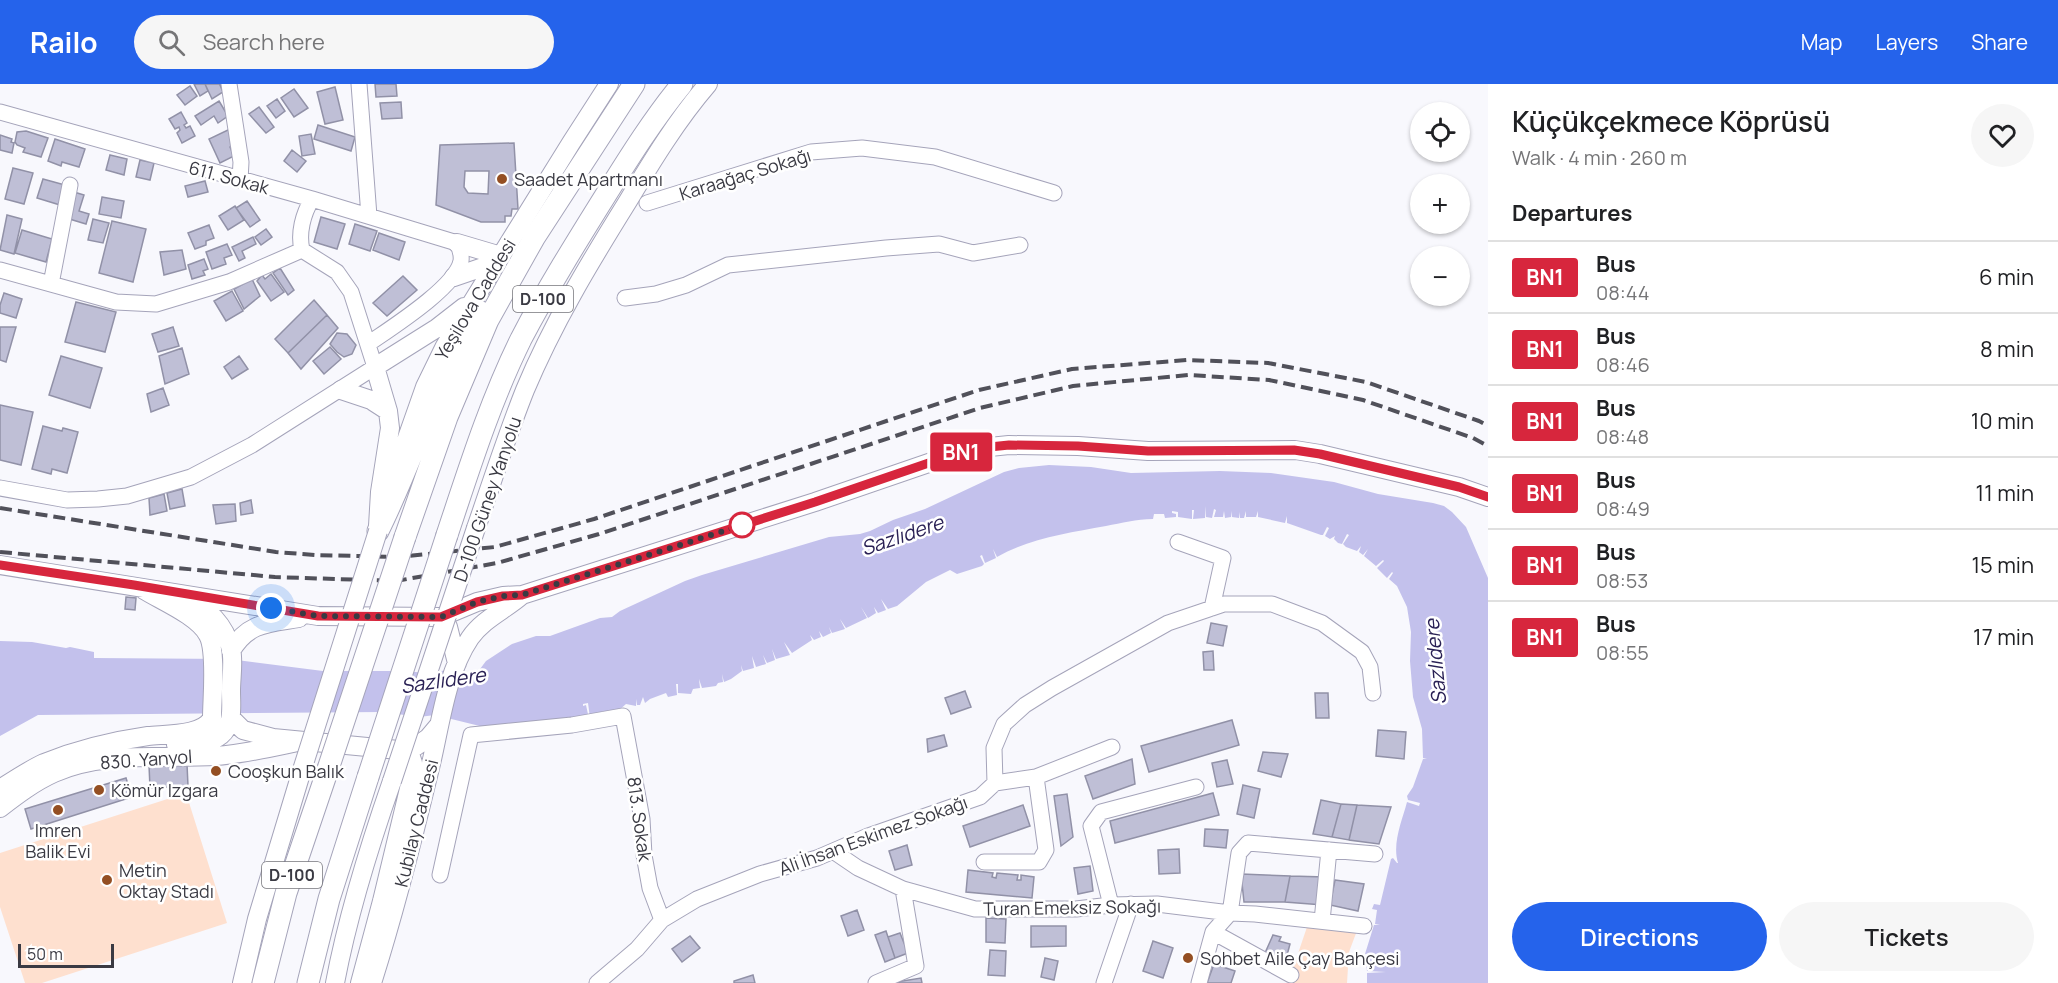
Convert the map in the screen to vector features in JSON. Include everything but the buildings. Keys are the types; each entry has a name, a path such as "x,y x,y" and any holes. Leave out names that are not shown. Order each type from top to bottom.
{"highway":[{"name":"D-100","path":"263,983 283,904 429,466 468,366 488,320 534,238 634,84"},
{"name":"D-100","path":"308,983 329,899 368,777 470,462 501,385 521,340 548,290 628,160 681,84"},
{"path":"378,531 396,495 449,365 465,335 534,238"}],"main road":[{"name":"Yeşilova Caddesi","path":"378,531 394,475 425,387 445,346 609,84"},
{"name":"D-100 Güney Yanyolu","path":"335,983 366,856 476,528 525,390 574,289 655,157 696,97 708,84"},
{"path":"457,243 501,256"},
{"path":"454,277 492,264 501,256"},
{"path":"242,983 257,919 378,531 380,492 390,428 388,411 375,367 437,328 475,298"},
{"path":"341,390 371,400 388,411"},
{"path":"0,565 318,616 441,617 477,602 503,596 522,595 815,502 952,455 980,448 1036,444 1148,451 1294,450 1320,454 1459,494 1488,497"},
{"path":"88,748 175,746 210,741 223,732 231,718 231,651 222,628 203,608 190,601 134,585"},
{"path":"88,748 130,738 205,728 212,718 213,652 208,635 197,623 134,585"},
{"name":"Kubilay Caddesi","path":"372,983 394,911 430,770 439,725 457,663 470,637 482,624 522,595"},
{"path":"231,651 244,633 255,626 318,616"},
{"path":"441,617 448,627 457,663"},
{"path":"231,718 243,730 273,738 409,752 428,738 439,725"},
{"name":"830. Yanyol","path":"0,808 26,789 54,773 77,766 145,757 218,756 302,741"},
{"name":"830. Yanyol","path":"0,789 43,764 88,748"},
{"name":"Kubilay Caddesi","path":"360,983 413,772 409,752"}],"street":[{"path":"229,84 241,162 240,180"},
{"path":"359,84 369,216"},
{"name":"611. Sokak","path":"0,112 457,243"},
{"name":"Karaağaç Sokağı","path":"647,203 811,152 862,148 935,157 1054,192"},
{"path":"51,284 70,184"},
{"path":"302,250 300,233 306,209 312,200"},
{"path":"369,344 454,277 461,262 461,253 457,243"},
{"path":"625,298 656,294 686,285 728,265 939,244 973,253 1020,245"},
{"path":"0,270 116,302 156,304 229,282 302,250"},
{"path":"0,488 67,500 98,499 138,493 191,477 252,445 375,367 351,292 337,272 302,250"},
{"path":"1178,542 1223,558 1212,608"},
{"path":"1112,747 1036,777 995,783 994,748 1005,724 1025,705 1168,623 1224,604 1272,604 1322,623 1362,651 1370,667 1373,693"},
{"name":"813. Sokak","path":"440,875 471,735 572,725 623,717 642,819 648,879 662,920"},
{"path":"984,862 1039,862 1046,850 1036,777"},
{"name":"Ali İhsan Eskimez Sokağı","path":"597,983 637,949 662,920 697,899 760,874 817,858 868,836 980,797 995,783"},
{"path":"1111,905 1091,826 1101,812 1196,787"},
{"path":"1198,983 1213,933 1230,913 1239,853 1248,843 1375,854"},
{"path":"1322,921 1329,850"},
{"name":"Turan Emeksiz Sokağı","path":"833,851 858,868 903,889 975,909 1076,909 1111,905 1157,904 1364,926"},
{"path":"876,983 916,966 903,889"},
{"path":"1104,983 1131,904"},
{"path":"1213,933 1291,975"}],"shaded area":[{"name":"Metin Oktay Stadı","path":"186,793 227,923 42,983 25,983 0,907 0,853"},
{"path":"1307,927 1358,928 1349,952 1347,983 1288,983"}],"water":[{"name":"Sazlıdere","path":"1049,465 1091,467 1131,473 1220,471 1271,473 1334,482 1378,494 1444,506 1466,527 1488,578 1488,983 1367,983 1367,973 1386,972 1367,971 1363,958 1367,955 1365,954 1374,925 1380,925 1375,924 1377,910 1372,909 1374,904 1380,905 1391,859 1393,858 1398,863 1397,840 1407,802 1419,806 1420,803 1408,800 1407,796 1413,787 1423,759 1427,759 1423,758 1422,729 1413,697 1410,661 1411,632 1407,607 1397,586 1389,579 1393,573 1387,578 1377,568 1384,561 1376,566 1364,556 1368,549 1363,555 1359,552 1361,546 1357,551 1346,547 1343,544 1349,535 1347,534 1342,544 1338,543 1334,539 1335,536 1330,539 1325,536 1329,528 1327,527 1321,535 1287,523 1287,516 1285,523 1258,517 1258,511 1256,517 1246,517 1246,511 1244,518 1240,518 1240,512 1239,518 1232,517 1231,511 1231,517 1225,518 1224,511 1223,517 1214,517 1216,510 1214,509 1212,518 1206,517 1206,506 1205,518 1193,519 1194,510 1192,510 1192,519 1178,517 1178,512 1172,511 1176,517 1165,518 1164,514 1154,514 1153,519 1129,521 1064,534 1023,545 997,557 993,549 996,558 985,563 982,555 980,556 984,564 982,566 957,574 950,570 926,582 897,606 888,609 881,599 886,610 878,613 874,607 876,613 868,618 861,607 867,618 846,628 840,619 845,629 832,633 829,627 831,633 823,637 819,631 821,637 814,640 810,635 812,640 792,653 784,642 790,655 776,659 772,649 775,660 767,663 763,655 766,664 756,667 752,656 754,668 743,671 741,665 742,671 724,682 722,674 723,682 716,686 702,688 699,679 700,688 693,689 691,694 678,693 678,684 676,684 677,695 668,697 666,693 645,703 643,697 640,705 637,705 636,699 636,706 626,704 618,711 603,711 590,718 588,703 583,704 583,706 586,705 589,719 573,722 570,717 492,729 435,715 419,717 383,712 38,715 0,736 0,641 70,647 94,652 94,658 229,659 323,671 432,673 451,669 473,674 477,673 486,661 512,644 536,636 550,636 600,618 612,617 620,611 685,581 829,537 870,531 925,509 1004,472"}],"railway":[{"path":"0,508 276,552 399,557 495,547 594,519 979,390 1072,369 1187,360 1268,363 1366,382 1488,426"},
{"path":"0,552 275,577 396,581 497,563 599,534 980,408 1073,386 1188,375 1269,380 1363,400 1473,438 1488,446"}],"bus line":[{"name":"BN1","path":"0,565 318,616 441,617 477,602 503,596 522,595 815,502 952,455 980,448 1009,445 1036,444 1148,451 1294,450 1459,487 1488,497"}],"place":[{"name":"Saadet Apartmanı","path":"502,179"},
{"name":"Cooşkun Balık","path":"216,771"},
{"name":"Kömür Izgara","path":"99,790"},
{"name":"Imren Balik Evi","path":"58,810"},
{"name":"Metin Oktay Stadı","path":"107,880"},
{"name":"Sohbet Aile Çay Bahçesi","path":"1188,958"}],"route":[{"path":"271,608 318,616 441,617 477,602 503,596 522,595 746,524 742,525"}]}
